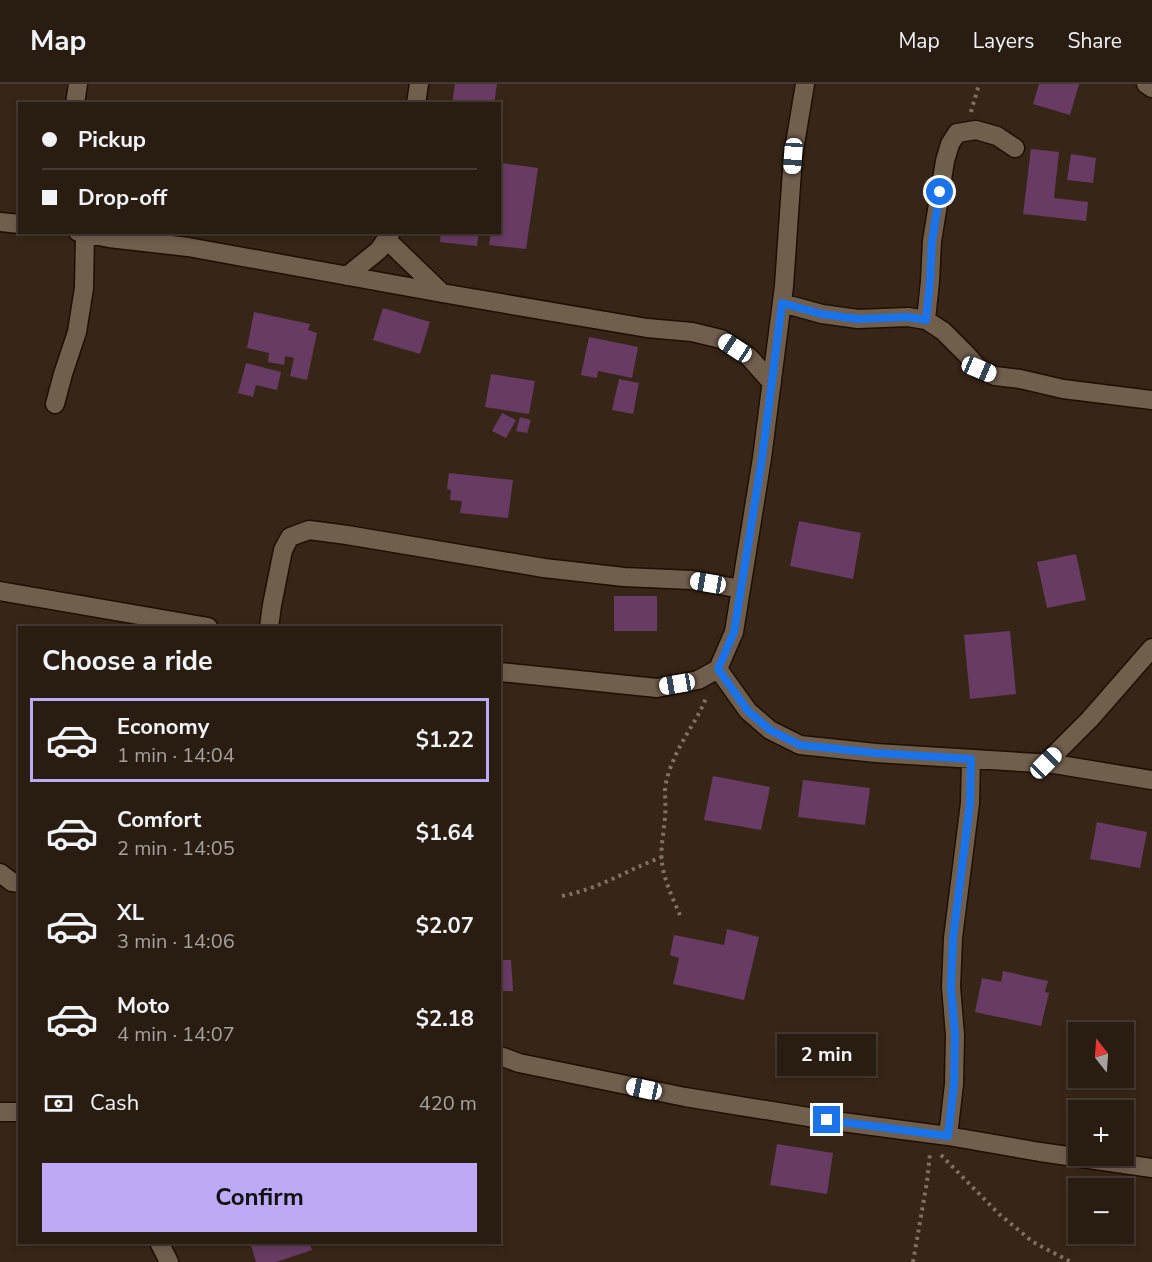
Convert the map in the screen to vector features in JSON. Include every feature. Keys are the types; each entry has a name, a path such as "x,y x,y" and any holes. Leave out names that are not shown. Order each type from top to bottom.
{"street":[{"path":"75,102 78,84"},
{"path":"416,102 419,84"},
{"path":"501,672 657,688 698,681 714,671 734,632 762,458 782,303 793,156 805,84"},
{"path":"1146,84 1152,88"},
{"path":"926,320 932,241 945,161 950,144 957,133 976,130 997,136 1015,148"},
{"path":"0,222 18,224"},
{"path":"55,404 77,332 84,288 82,234"},
{"path":"87,234 188,247 647,328 692,332 721,339 749,357 772,383"},
{"path":"347,276 380,250 388,236 442,293"},
{"path":"782,303 822,314 858,319 908,317 926,320 943,331 979,369 995,376 1063,389 1152,400"},
{"path":"269,626 283,550 290,537 309,530 544,568 624,577 692,580 741,589"},
{"path":"0,591 202,626"},
{"path":"1046,763 1090,719 1152,648"},
{"path":"714,671 748,711 770,730 800,745 876,753 1046,763 1152,780"},
{"path":"948,1136 955,1035 951,987 953,938 970,803 971,759"},
{"path":"0,873 12,882 18,883"},
{"path":"501,1056 519,1063 685,1097 926,1138 948,1136 1152,1168"},
{"path":"0,1112 18,1112"},
{"path":"160,1244 169,1262"}],"path":[{"path":"966,131 979,84"},
{"path":"680,915 671,895 662,864 665,790 667,778 681,742 703,705 714,671"},
{"path":"562,896 606,883 631,869 662,857"},
{"path":"913,1262 927,1182 926,1138"},
{"path":"926,1138 999,1214 1033,1242 1071,1262"}],"building":[{"path":"455,84 497,84 494,102 452,102"},
{"path":"1039,84 1079,84 1070,115 1033,104"},
{"path":"1031,149 1059,152 1054,198 1088,202 1086,221 1023,214"},
{"path":"1071,154 1096,158 1093,183 1067,180"},
{"path":"501,163 538,168 526,249 489,245 491,234 501,234"},
{"path":"441,234 479,234 477,246 440,242"},
{"path":"383,308 430,322 420,354 373,340"},
{"path":"254,312 310,324 308,330 317,333 307,380 290,376 294,358 285,356 284,365 268,362 269,353 247,348"},
{"path":"589,337 638,347 632,378 598,371 597,378 581,375"},
{"path":"246,363 281,372 277,390 256,385 253,397 238,393"},
{"path":"491,374 535,381 529,414 485,407"},
{"path":"619,379 639,383 633,414 612,410"},
{"path":"502,413 516,420 506,438 492,431"},
{"path":"520,417 531,420 527,433 516,431"},
{"path":"449,473 513,480 508,518 460,513 462,501 450,500 451,490 447,489"},
{"path":"799,521 861,533 853,579 790,566"},
{"path":"1076,554 1086,600 1047,608 1037,562"},
{"path":"614,596 657,596 657,631 614,631"},
{"path":"1010,631 1016,694 970,699 964,635"},
{"path":"713,776 770,787 761,830 704,820"},
{"path":"803,780 870,788 865,825 798,817"},
{"path":"1097,822 1147,832 1140,868 1090,859"},
{"path":"727,929 759,937 744,1000 673,984 679,958 670,955 674,935 724,945"},
{"path":"501,960 511,960 513,991 501,991"},
{"path":"1003,971 1048,981 1045,992 1049,993 1041,1026 975,1012 982,978 1001,982"},
{"path":"777,1144 833,1153 827,1194 770,1185"},
{"path":"251,1244 310,1244 312,1250 276,1262 256,1262"}],"route":[{"path":"827,1120 948,1136 954,1084 955,1035 951,987 953,938 970,803 971,759 800,745 770,730 748,711 718,669 734,632 762,458 782,303 822,314 858,319 908,317 926,320 932,241 940,192"}]}
